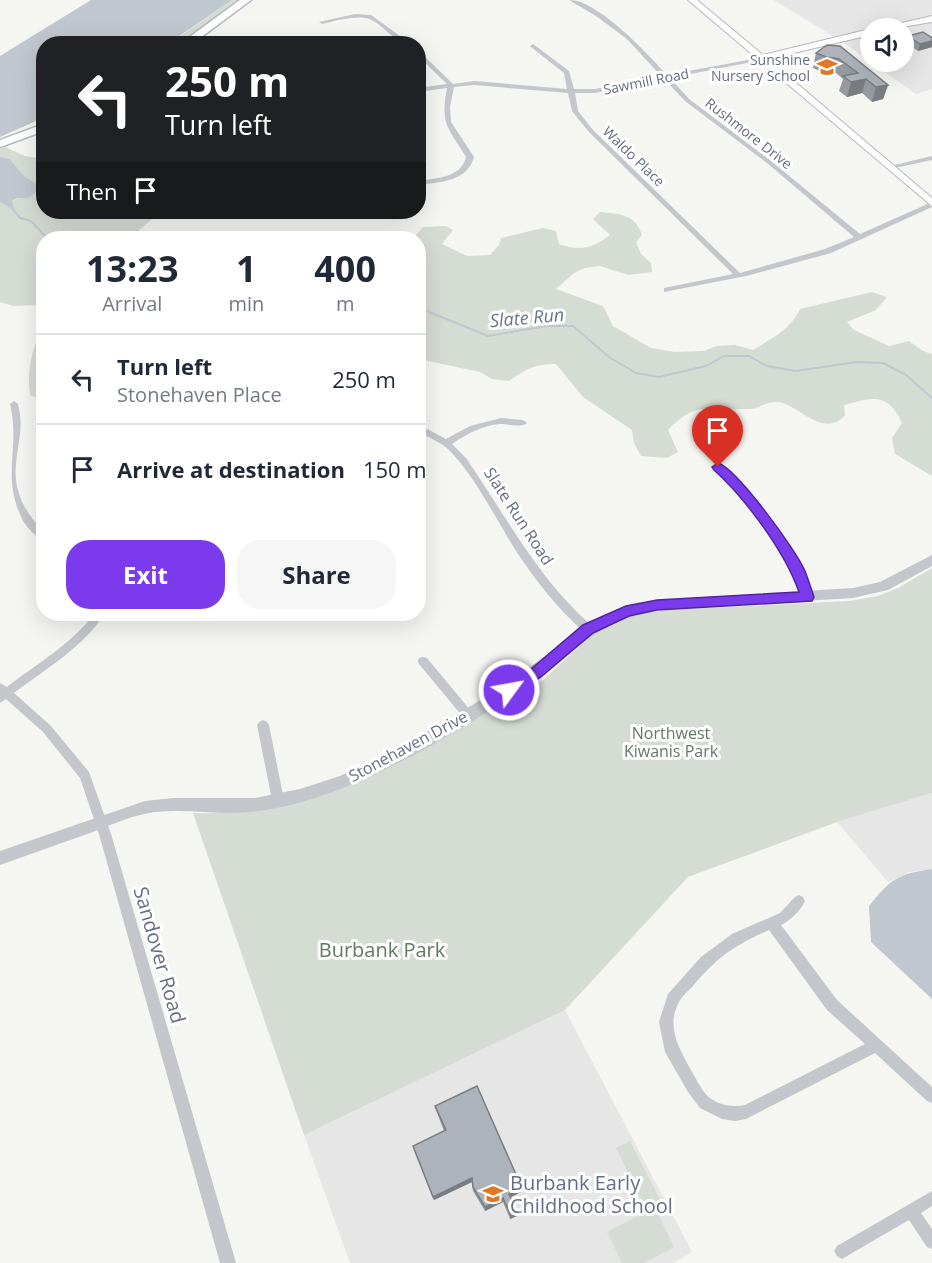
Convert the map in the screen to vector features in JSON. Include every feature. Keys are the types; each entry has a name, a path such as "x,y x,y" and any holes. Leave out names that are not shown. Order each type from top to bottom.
{"main road":[{"path":"196,36 246,0"},
{"path":"692,0 932,204"},
{"path":"914,21 932,17"},
{"name":"Sawmill Road","path":"762,58 860,34"},
{"path":"0,144 36,130"}],"street":[{"name":"Rushmore Drive","path":"572,0 598,15 629,38 665,78 706,116 769,162 859,237"},
{"path":"322,22 369,16 397,36"},
{"name":"Waldo Place","path":"533,46 567,72 575,111 591,131 738,275"},
{"name":"Sawmill Road","path":"426,89 488,83 572,91 608,90 762,58"},
{"path":"426,60 451,85 447,107 448,122 469,152 469,164 464,171 452,177 426,182"},
{"path":"890,168 932,158"},
{"path":"667,290 738,275 828,251 932,204"},
{"path":"14,405 19,422 11,467 12,485 25,517 36,529"},
{"path":"446,444 490,421 506,419 523,423"},
{"name":"Slate Run Road","path":"426,432 446,444 470,470 559,603 588,629"},
{"path":"718,467 736,483 791,558 798,570 807,597"},
{"name":"Stonehaven Drive","path":"0,858 101,822 163,805 235,806 278,800 321,789 362,773 536,673 588,629 608,618 641,607 836,596 883,586 932,560"},
{"path":"2,693 77,639 94,621"},
{"path":"423,661 467,714"},
{"name":"Sandover Road","path":"2,693 46,729 85,776 101,822 228,1263"},
{"path":"263,725 278,800"},
{"path":"799,901 784,917 737,938 706,961 673,999 666,1022 670,1047 705,1103 722,1112 735,1114 746,1112 875,1046"},
{"path":"772,923 832,1005 932,1096"},
{"path":"842,1251 932,1198"},
{"path":"911,1210 932,1242"}],"shaded area":[{"path":"91,0 232,0 179,36 36,36 36,121 0,137 0,56"},
{"path":"774,0 932,0 932,89 916,94 885,72 914,72 914,18 860,18 860,54"},
{"path":"0,157 10,159 24,176 36,183 36,192 28,198 17,198 12,201 15,211 0,202"},
{"path":"932,793 932,869 909,872 888,882 837,822"},
{"path":"932,869 932,999 871,942 869,906 896,879 910,873"},
{"name":"Burbank Early Childhood School","path":"565,1010 692,1252 673,1263 350,1263 304,1135"}],"green space":[{"path":"232,0 242,0 190,36 180,36"},
{"path":"5,147 25,156 36,158 36,183 24,176 10,159 0,157 0,149"},
{"path":"36,186 36,219 152,219 138,231 36,231 36,305 13,306 0,302 0,202 14,210 11,202 18,198 28,198"},
{"path":"600,212 626,216 631,219 642,235 636,242 641,254 651,263 652,272 628,275 600,266 585,268 574,273 556,289 603,306 613,326 651,348 675,352 704,351 717,346 735,345 753,350 786,328 800,309 872,292 887,297 876,310 847,322 854,330 889,346 909,341 923,351 932,354 932,476 895,454 892,438 902,423 891,406 878,399 844,405 845,415 837,422 828,424 778,402 751,409 707,408 697,410 678,420 668,430 678,452 667,458 641,456 634,443 632,430 583,397 556,364 531,368 509,381 492,379 480,372 426,360 426,231 419,231 423,227 446,226 453,230 442,244 467,256 490,255 499,245 501,238 543,228 556,231 559,244 573,248 591,246 610,235 593,219"},
{"path":"36,342 36,398 30,395 29,385"},
{"path":"932,568 932,793 837,822 688,877 565,1010 304,1135 193,813 238,812 281,806 324,795 366,779 543,680 602,628 633,614 668,610 849,601 878,596 898,588"},
{"path":"630,1141 665,1209 658,1214 674,1247 644,1263 622,1263 607,1232 647,1211 616,1148"}],"building":[{"path":"923,32 932,38 932,41 920,44 914,40 914,34"},
{"path":"827,45 840,46 860,62 860,72 872,72 888,85 876,87 866,79 851,82 843,76 858,73 839,59 816,53"},
{"name":"Burbank Early Childhood School","path":"477,1086 522,1188 509,1194 517,1213 511,1216 503,1198 485,1207 473,1187 472,1178 433,1197 413,1146 446,1130 435,1106"}],"waterway":[{"name":"Slate Run","path":"13,210 20,218 31,221 40,231"},
{"name":"Slate Run","path":"426,310 488,336 547,326 573,326 609,357 636,373 659,377 706,366 724,356 749,356 767,366 796,371 856,362 883,363 906,375 932,398"}],"place":[{"name":"Sunshine Nursery School","path":"827,67"},
{"name":"Burbank Early Childhood School","path":"493,1194"}],"route":[{"path":"509,690 536,673 588,629 626,611 657,605 807,597 798,570 791,558 736,483 718,467"}],"park label":[{"name":"Northwest Kiwanis Park","path":"671,742"},
{"name":"Burbank Park","path":"382,949"}]}
